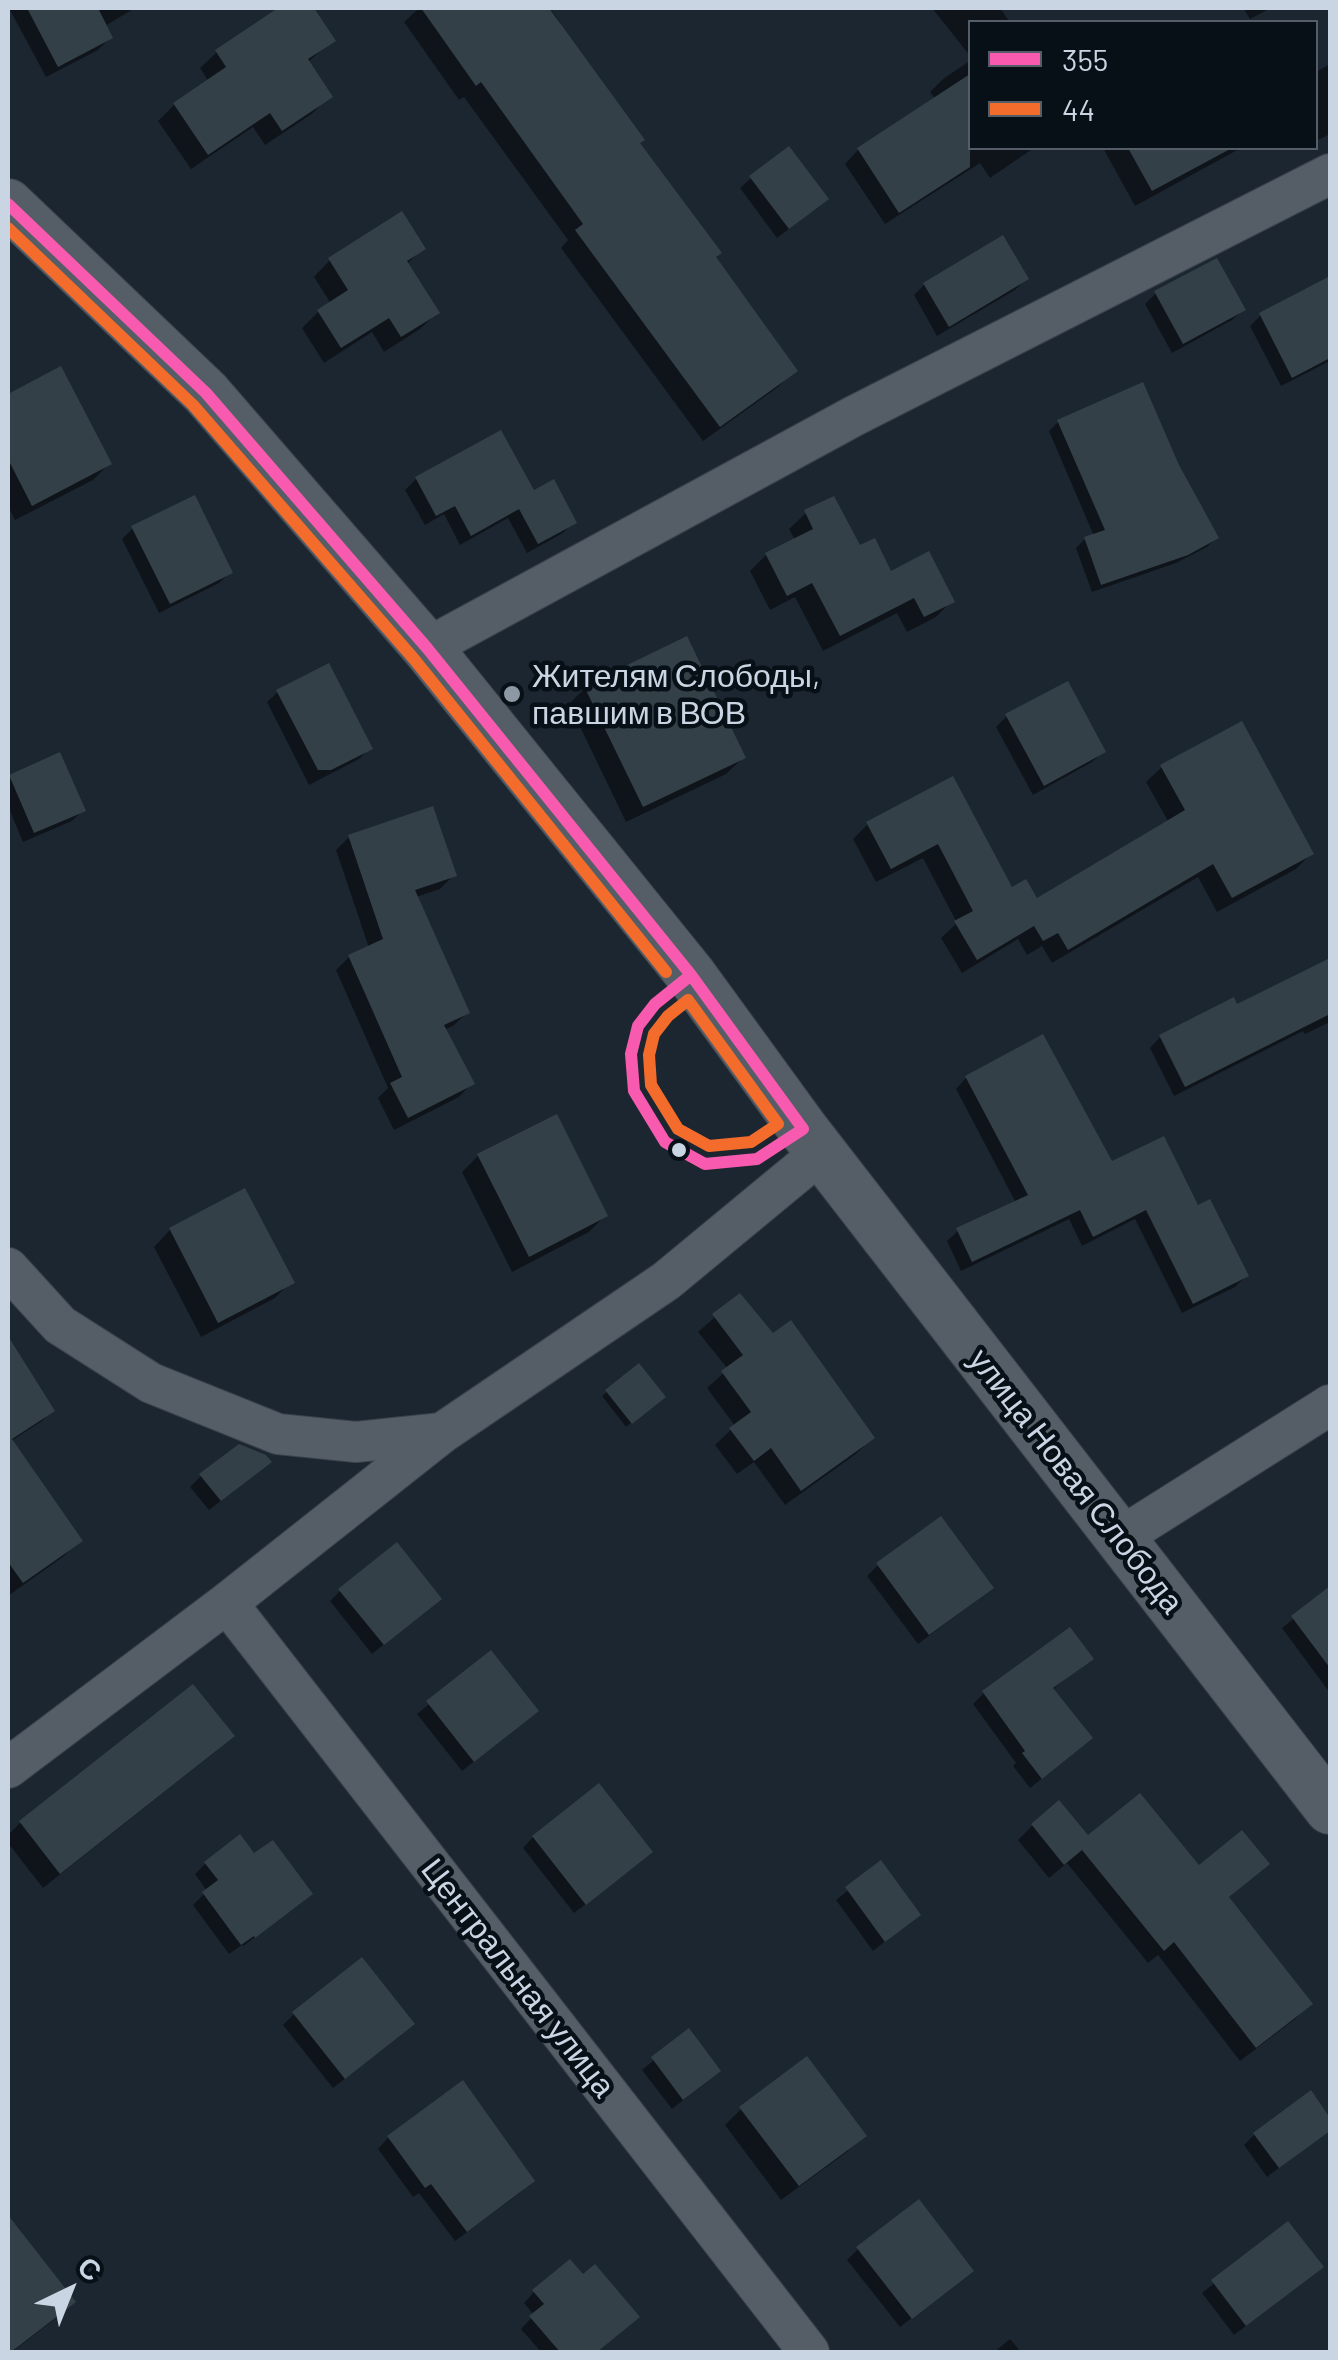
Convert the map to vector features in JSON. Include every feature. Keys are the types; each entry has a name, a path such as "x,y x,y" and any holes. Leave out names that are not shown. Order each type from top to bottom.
{"street":[{"path":"8,204 206,393 427,648 854,416 1330,174"},
{"name":"улица Новая Слобода","path":"427,648 691,976 822,1152 1330,1809"},
{"path":"8,1768 227,1603 442,1433 666,1281 822,1152"},
{"path":"8,1268 60,1325 151,1383 278,1434 356,1442 442,1433"},
{"path":"1120,1537 1330,1405"},
{"name":"Центральная улица","path":"227,1603 809,2352"}],"building":[{"path":"27,8 98,8 113,38 58,67"},
{"path":"278,8 314,8 336,41 308,59 333,97 282,131 270,113 208,155 173,103 226,67 215,50"},
{"path":"421,8 549,8 645,140 640,143 722,253 716,257 798,371 720,427 575,230 583,224 481,82 476,86"},
{"path":"968,75 970,167 899,213 857,148"},
{"path":"789,146 829,199 789,229 749,176"},
{"path":"1129,150 1228,150 1152,191"},
{"path":"402,211 426,249 407,261 440,313 401,337 389,318 341,348 317,310 348,290 328,258"},
{"path":"1003,235 1029,279 949,327 923,283"},
{"path":"1217,258 1246,310 1183,344 1154,291"},
{"path":"1330,276 1330,358 1292,378 1259,313"},
{"path":"61,366 112,464 32,506 8,459 8,394"},
{"path":"1143,382 1179,465 1219,538 1188,555 1101,585 1084,537 1105,530 1057,420"},
{"path":"501,430 534,490 554,479 577,523 538,544 519,509 471,536 455,506 436,516 415,477"},
{"path":"195,495 233,573 170,604 131,526"},
{"path":"834,496 860,545 875,538 891,571 929,551 955,602 924,617 914,598 840,636 812,583 787,596 765,553 813,529 804,510"},
{"path":"687,636 746,758 643,807 584,686"},
{"path":"329,663 373,749 331,770 318,770 276,690"},
{"path":"1068,681 1106,752 1044,786 1005,714"},
{"path":"1242,721 1314,854 1232,898 1213,864 1068,950 1058,933 1043,941 1034,926 977,960 954,921 973,911 938,844 891,869 866,822 953,776 1012,887 1026,879 1037,898 1185,810 1160,765"},
{"path":"60,752 86,811 34,833 9,775"},
{"path":"433,806 457,876 415,890 470,1013 444,1025 475,1084 408,1118 390,1083 402,1077 348,955 383,939 348,835"},
{"path":"1330,958 1330,1014 1185,1087 1159,1035 1234,997 1237,1004"},
{"path":"1043,1034 1112,1161 1164,1136 1198,1205 1210,1199 1249,1276 1193,1304 1146,1210 1093,1237 1080,1210 972,1262 956,1228 1028,1195 965,1076"},
{"path":"557,1114 608,1216 529,1257 477,1154"},
{"path":"245,1188 295,1283 218,1323 169,1228"},
{"path":"740,1293 773,1333 791,1320 875,1438 801,1491 771,1448 754,1461 729,1428 751,1412 721,1371 743,1355 712,1314"},
{"path":"8,1336 55,1411 12,1439 83,1541 23,1583 8,1562"},
{"path":"639,1363 666,1397 632,1424 605,1390"},
{"path":"239,1444 266,1455 272,1462 221,1501 199,1474"},
{"path":"941,1516 994,1588 929,1635 876,1563"},
{"path":"397,1542 442,1599 384,1645 338,1589"},
{"path":"1330,1586 1330,1668 1291,1616"},
{"path":"1070,1627 1094,1659 1053,1688 1093,1738 1042,1779 982,1691"},
{"path":"491,1650 539,1711 474,1762 426,1701"},
{"path":"193,1684 235,1736 60,1874 19,1821"},
{"path":"599,1783 653,1852 586,1905 532,1836"},
{"path":"1140,1793 1199,1865 1242,1830 1270,1864 1229,1897 1313,2004 1256,2048 1174,1942 1164,1951 1082,1850 1064,1865 1031,1824 1059,1800 1088,1835"},
{"path":"240,1834 254,1853 273,1840 313,1894 241,1945 202,1892 218,1880 204,1862"},
{"path":"881,1860 921,1915 885,1942 845,1887"},
{"path":"362,1957 415,2024 345,2079 292,2012"},
{"path":"689,2028 721,2071 683,2100 651,2057"},
{"path":"807,2056 867,2136 799,2186 739,2107"},
{"path":"463,2080 535,2181 467,2232 431,2184 425,2188 387,2136"},
{"path":"1311,2090 1330,2118 1330,2131 1279,2168 1253,2133"},
{"path":"919,2199 974,2271 912,2319 856,2247"},
{"path":"8,2215 76,2302 11,2352 8,2352"},
{"path":"1288,2221 1324,2267 1246,2326 1211,2280"},
{"path":"570,2259 583,2274 595,2264 640,2317 597,2352 560,2352 529,2316 544,2304 532,2290"}],"transit line":[{"name":"355","path":"8,204 206,393 427,648 691,975"},
{"name":"44","path":"8,228 193,405 414,659 666,972"},
{"name":"355","path":"691,975 803,1129 757,1159 705,1164 665,1142 634,1091 631,1054 638,1026 655,1004 691,975"},
{"name":"44","path":"688,1000 778,1124 751,1142 709,1146 678,1129 651,1085 649,1055 654,1034 688,1000"}],"place":[{"name":"Жителям Слободы, павшим в ВОВ","path":"512,694"}]}
